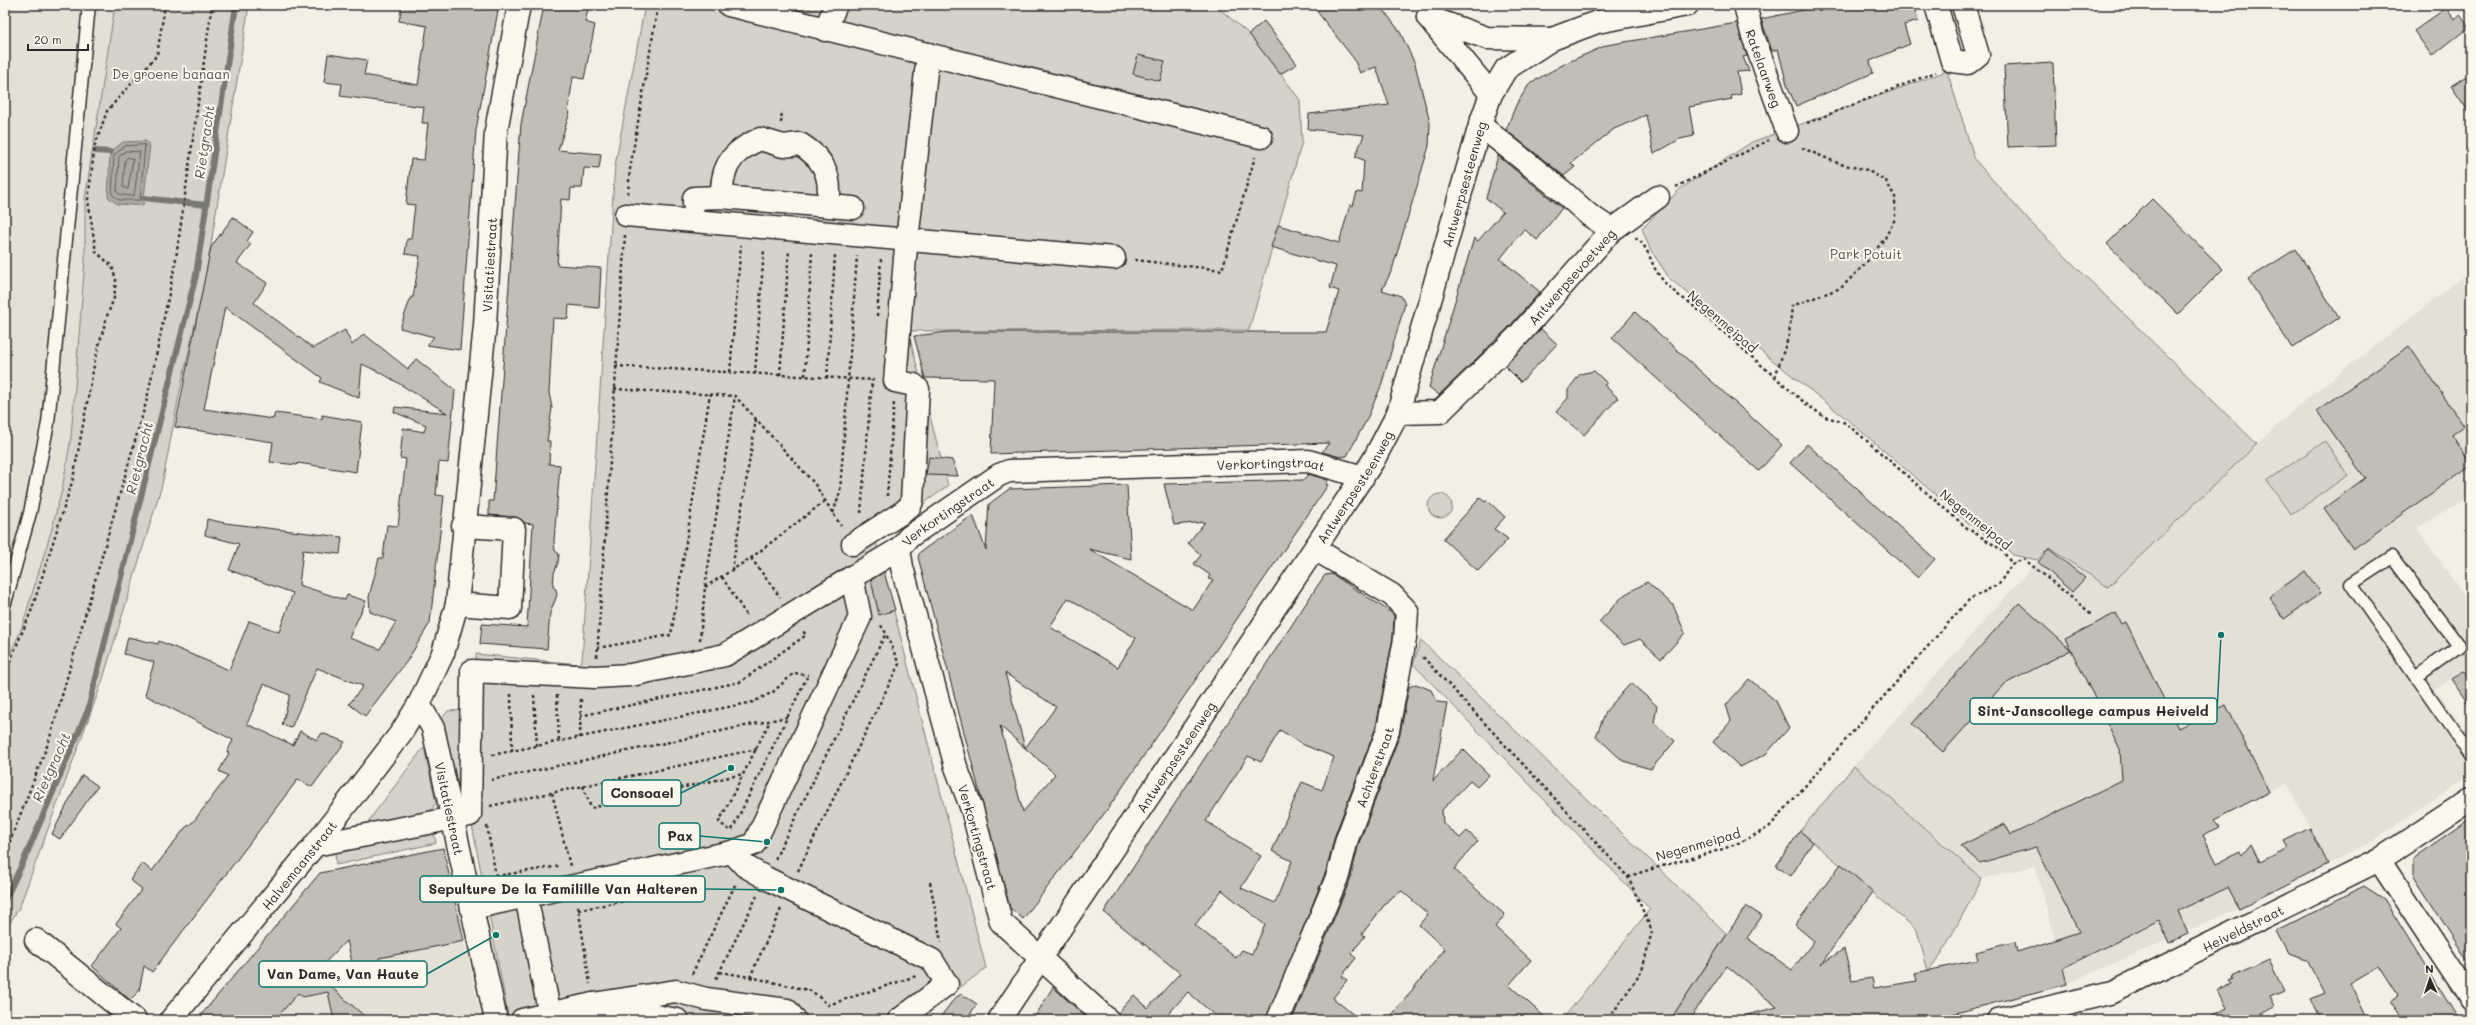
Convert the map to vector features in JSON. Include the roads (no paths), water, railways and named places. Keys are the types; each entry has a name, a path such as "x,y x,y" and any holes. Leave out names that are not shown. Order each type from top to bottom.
{"street":[{"name":"Visitatiestraat","path":"496,1020 433,728 419,704 443,653 457,604 463,526 486,325 496,131 519,5"},
{"path":"729,5 1261,137"},
{"path":"825,30 836,5"},
{"name":"Antwerpsesteenweg","path":"999,1020 1363,477 1398,412 1480,126 1491,94 1506,69 1552,39 1597,22 1687,5"},
{"name":"Ratelaarweg","path":"1745,5 1784,132"},
{"path":"1936,5 1952,61 1968,63 1978,55 1963,5"},
{"path":"1423,11 1487,38 1552,39"},
{"path":"1423,11 1491,94"},
{"path":"859,541 910,506 914,477 918,389 914,385 895,381 908,238 928,54"},
{"name":"Antwerpsevoetweg","path":"1398,412 1440,412 1518,336 1612,230 1589,215 1561,190 1480,126"},
{"path":"721,194 726,165 734,154 746,145 760,139 783,146 800,144 810,150 826,167 829,178 829,202"},
{"path":"694,215 694,198 721,194 767,215 790,230 908,238 1114,258"},
{"path":"1612,230 1658,197"},
{"path":"626,215 694,215 743,225 767,215 829,202 853,208"},
{"name":"Verkortingstraat","path":"1108,1020 1001,922 972,809 948,736 902,567 900,549 909,538 999,475 1009,471 1308,461 1363,477"},
{"path":"457,604 510,608 514,529 463,526"},
{"path":"315,845 470,815 472,671 595,677 631,674 725,654 900,549"},
{"name":"Achterstraat","path":"1278,1020 1338,875 1348,839 1388,730 1405,639 1407,611 1392,596 1315,549"},
{"path":"472,908 526,896 731,842 754,844 860,617 852,577"},
{"name":"Halvemaanstraat","path":"171,1020 315,845 401,733 419,704"},
{"name":"Heiveldstraat","path":"2010,1018 2112,992 2380,860 2471,798"},
{"path":"731,842 745,866 766,878 932,960 947,984 899,1020"},
{"path":"2380,860 2471,999"},
{"path":"526,896 551,1017"},
{"path":"36,940 135,1020"},
{"path":"593,1004 672,1019 676,991"},
{"path":"522,1020 551,1017 593,1004 676,991 706,1000 787,1010 794,1020"}],"lane":[{"path":"5,603 30,513 48,423 90,5"},
{"path":"2416,677 2459,646 2392,558 2351,584 2471,756"}],"water":[{"path":"146,141 150,145 143,206 117,204 108,197 110,152 123,142"}],"waterway":[{"name":"Rietgracht","path":"5,900 24,860 88,710 196,275 236,5"},
{"path":"96,151 110,152"},
{"path":"144,198 206,205"}],"place":[{"name":"Sint-Janscollege campus Heiveld","path":"2221,635"},
{"name":"Consoael","path":"731,768"},
{"name":"Pax","path":"767,842"},
{"name":"Sepulture De la Familille Van Halteren","path":"781,890"},
{"name":"Van Dame, Van Haute","path":"496,935"}],"park label":[{"name":"De groene banaan","path":"171,73"},
{"name":"Park Potuit","path":"1866,253"}]}
